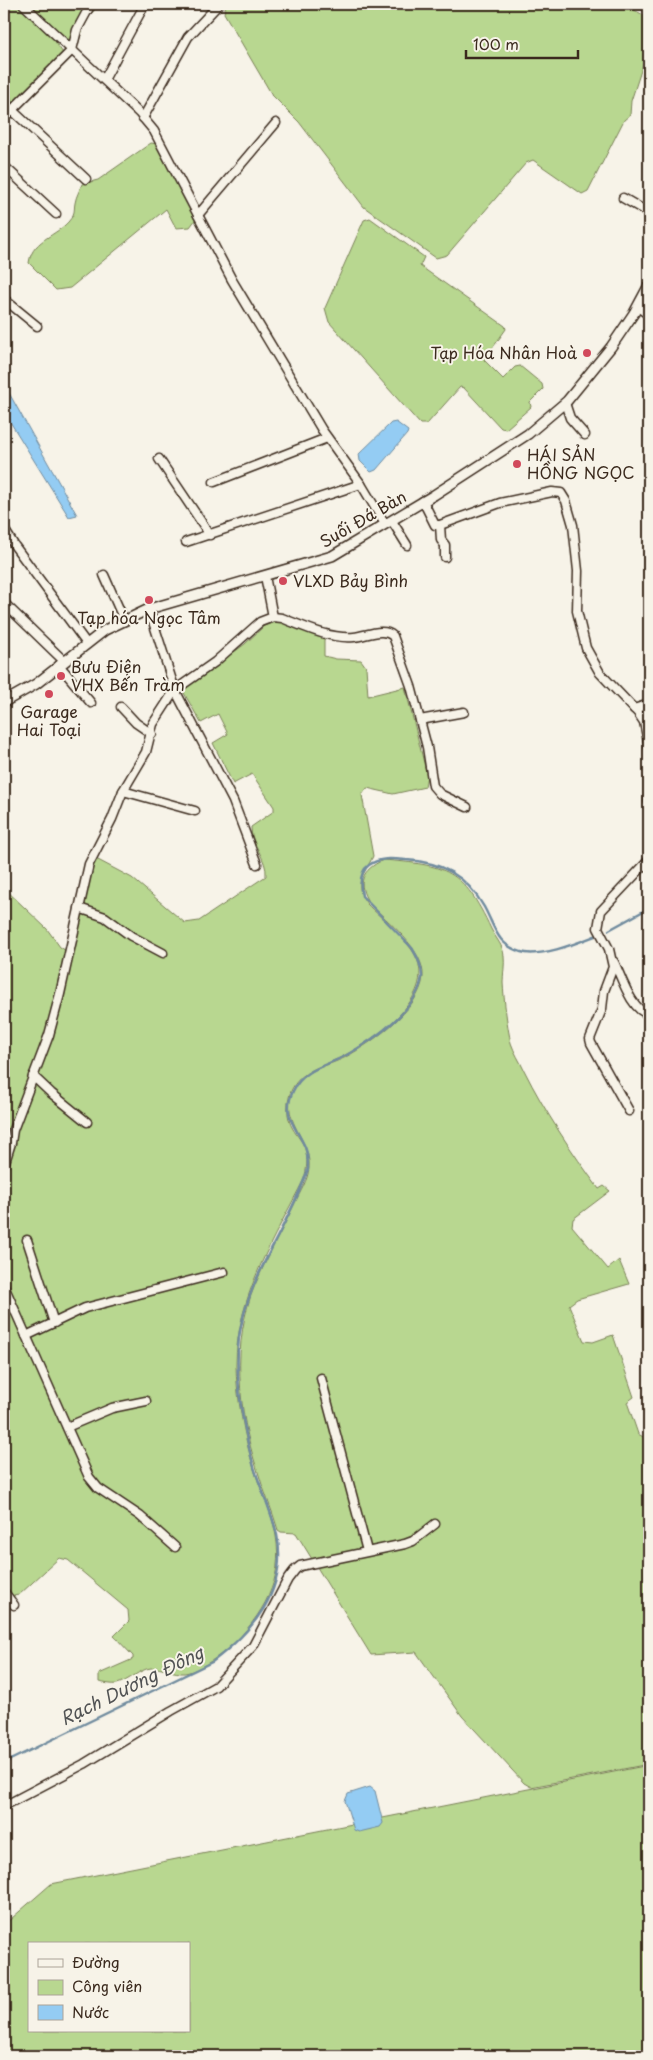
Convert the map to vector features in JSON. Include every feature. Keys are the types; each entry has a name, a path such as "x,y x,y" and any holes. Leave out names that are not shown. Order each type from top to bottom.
{"street":[{"path":"23,4 104,80 154,131 232,280 328,438 407,545"},
{"path":"4,118 72,50 78,30 90,4"},
{"path":"104,80 145,4"},
{"path":"143,118 188,37 219,4"},
{"path":"12,110 86,179"},
{"path":"198,216 276,123"},
{"path":"4,166 56,214"},
{"path":"622,198 649,213"},
{"name":"Suối Đá Bàn","path":"4,702 36,684 105,630 124,620 149,609 332,556 528,434 565,403 611,346 638,307 649,285"},
{"path":"4,299 37,326"},
{"path":"638,307 649,315"},
{"path":"565,403 570,418 585,435"},
{"path":"214,482 328,438"},
{"path":"159,459 210,535"},
{"path":"186,542 361,484"},
{"path":"423,501 434,525 440,525 500,503 552,492 561,493 566,501 573,525 578,570 577,611 586,648 600,673 644,722 649,747"},
{"path":"440,525 440,540 444,545 445,557"},
{"path":"4,529 87,644"},
{"path":"104,575 124,620"},
{"path":"266,576 273,617"},
{"path":"5,607 61,663 91,703"},
{"path":"149,609 175,690 232,800 257,864"},
{"path":"4,1165 13,1130 49,1035 89,864 112,819 123,791 146,752 153,724 175,690 216,662 260,622 273,617 334,636 356,637 382,632 390,633 395,639 411,686 436,791 467,807"},
{"path":"634,709 649,704"},
{"path":"122,707 136,723 152,734"},
{"path":"420,720 464,712"},
{"path":"649,779 649,802"},
{"path":"123,791 195,811"},
{"path":"649,860 601,911 598,928 634,1004 649,1014"},
{"path":"79,908 105,917 131,936 164,953"},
{"path":"613,959 614,967 604,991 602,1009 590,1039 596,1055 629,1111"},
{"path":"33,1076 87,1122"},
{"path":"27,1240 54,1323"},
{"path":"26,1336 85,1308 224,1272"},
{"path":"4,1286 92,1482 140,1516 174,1547"},
{"path":"321,1378 367,1551"},
{"path":"67,1427 112,1408 146,1401"},
{"path":"4,1806 84,1764 171,1710 216,1686 254,1646 288,1579 300,1566 413,1541 435,1524"},
{"path":"4,1592 14,1605"}],"green space":[{"path":"4,4 16,4 55,36 56,43 65,56 17,104 12,104 11,97 4,92"},
{"path":"25,4 100,4 91,14 85,25 77,49 71,47"},
{"path":"226,4 623,4 649,18 649,46 631,101 630,115 624,120 588,191 582,194 533,160 526,163 447,255 436,258 364,207 299,122 272,95 224,13"},
{"path":"151,143 158,144 196,219 190,227 176,228 166,209 70,288 56,290 29,263 31,254 41,242 62,228 74,214 76,200 82,184 98,180"},
{"path":"370,218 424,257 420,266 505,326 506,329 484,360 503,379 515,367 520,366 542,384 543,389 530,402 531,407 506,429 501,428 464,388 460,387 427,424 420,424 329,322 325,308 364,220"},
{"path":"277,621 324,637 324,656 336,659 361,660 366,667 368,696 405,687 427,775 425,787 393,794 367,788 362,795 373,856 363,874 360,890 367,904 401,936 412,950 420,972 418,987 410,1001 386,1028 372,1039 338,1059 302,1076 292,1089 289,1099 289,1120 305,1149 306,1171 304,1179 259,1268 250,1292 238,1340 236,1365 239,1403 247,1445 276,1536 277,1567 269,1596 252,1623 241,1636 223,1653 200,1668 181,1673 151,1668 143,1670 121,1682 108,1684 99,1682 99,1674 133,1659 133,1656 114,1636 129,1621 128,1610 68,1560 59,1558 19,1595 13,1596 4,1584 4,888 47,929 60,947 71,954 93,861 98,860 132,878 185,923 199,921 266,876 264,864 251,833 251,827 274,811 274,807 252,774 233,784 213,743 228,734 218,714 201,723 184,693 184,688 245,644 264,626"},
{"path":"383,860 423,864 438,868 451,874 471,894 501,945 503,952 505,1005 511,1043 514,1050 532,1086 578,1160 599,1189 604,1186 610,1191 573,1219 572,1226 608,1269 619,1260 629,1284 577,1299 569,1305 584,1341 593,1342 613,1335 634,1397 627,1402 638,1434 649,1440 649,1764 531,1787 524,1783 462,1716 416,1652 371,1655 296,1533 278,1530 250,1447 245,1424 240,1377 240,1353 247,1307 255,1285 304,1186 309,1168 305,1146 291,1115 292,1093 304,1077 355,1052 392,1025 413,1002 420,989 423,977 422,967 412,946 369,903 365,896 362,883 363,878 370,868"},
{"path":"649,1765 649,2056 4,2056 4,1925 51,1884"}],"water":[{"path":"4,393 9,393 77,515 69,517 4,412"},
{"path":"396,422 408,431 407,434 376,470 371,472 360,461 359,454 391,423"},
{"path":"370,1787 375,1791 383,1823 380,1827 359,1832 354,1830 345,1801 348,1794"}],"waterway":[{"name":"Rạch Dương Đông","path":"4,1763 212,1662 241,1637 253,1623 264,1608 272,1591 277,1574 279,1555 277,1535 254,1467 246,1436 240,1402 238,1352 244,1314 251,1293 300,1190 308,1169 306,1150 289,1114 290,1100 297,1084 309,1073 356,1050 392,1023 412,1000 419,988 422,976 419,961 412,948 362,896 361,879 363,871 373,862 397,859 419,861 451,872 469,886 477,896 501,940 513,949 521,952 538,953 548,951 569,946 595,936"},
{"name":"Rạch Dương Đông","path":"609,930 649,908"}],"place":[{"name":"Tạp Hóa Nhân Hoà","path":"587,353"},
{"name":"HÁI SẢN HỒNG NGỌC","path":"517,464"},
{"name":"VLXD Bảy Bình","path":"283,581"},
{"name":"Tạp hóa Ngọc Tâm","path":"149,600"},
{"name":"Bưu Điện VHX Bến Tràm","path":"61,676"},
{"name":"Garage Hai Toại","path":"49,694"}]}
